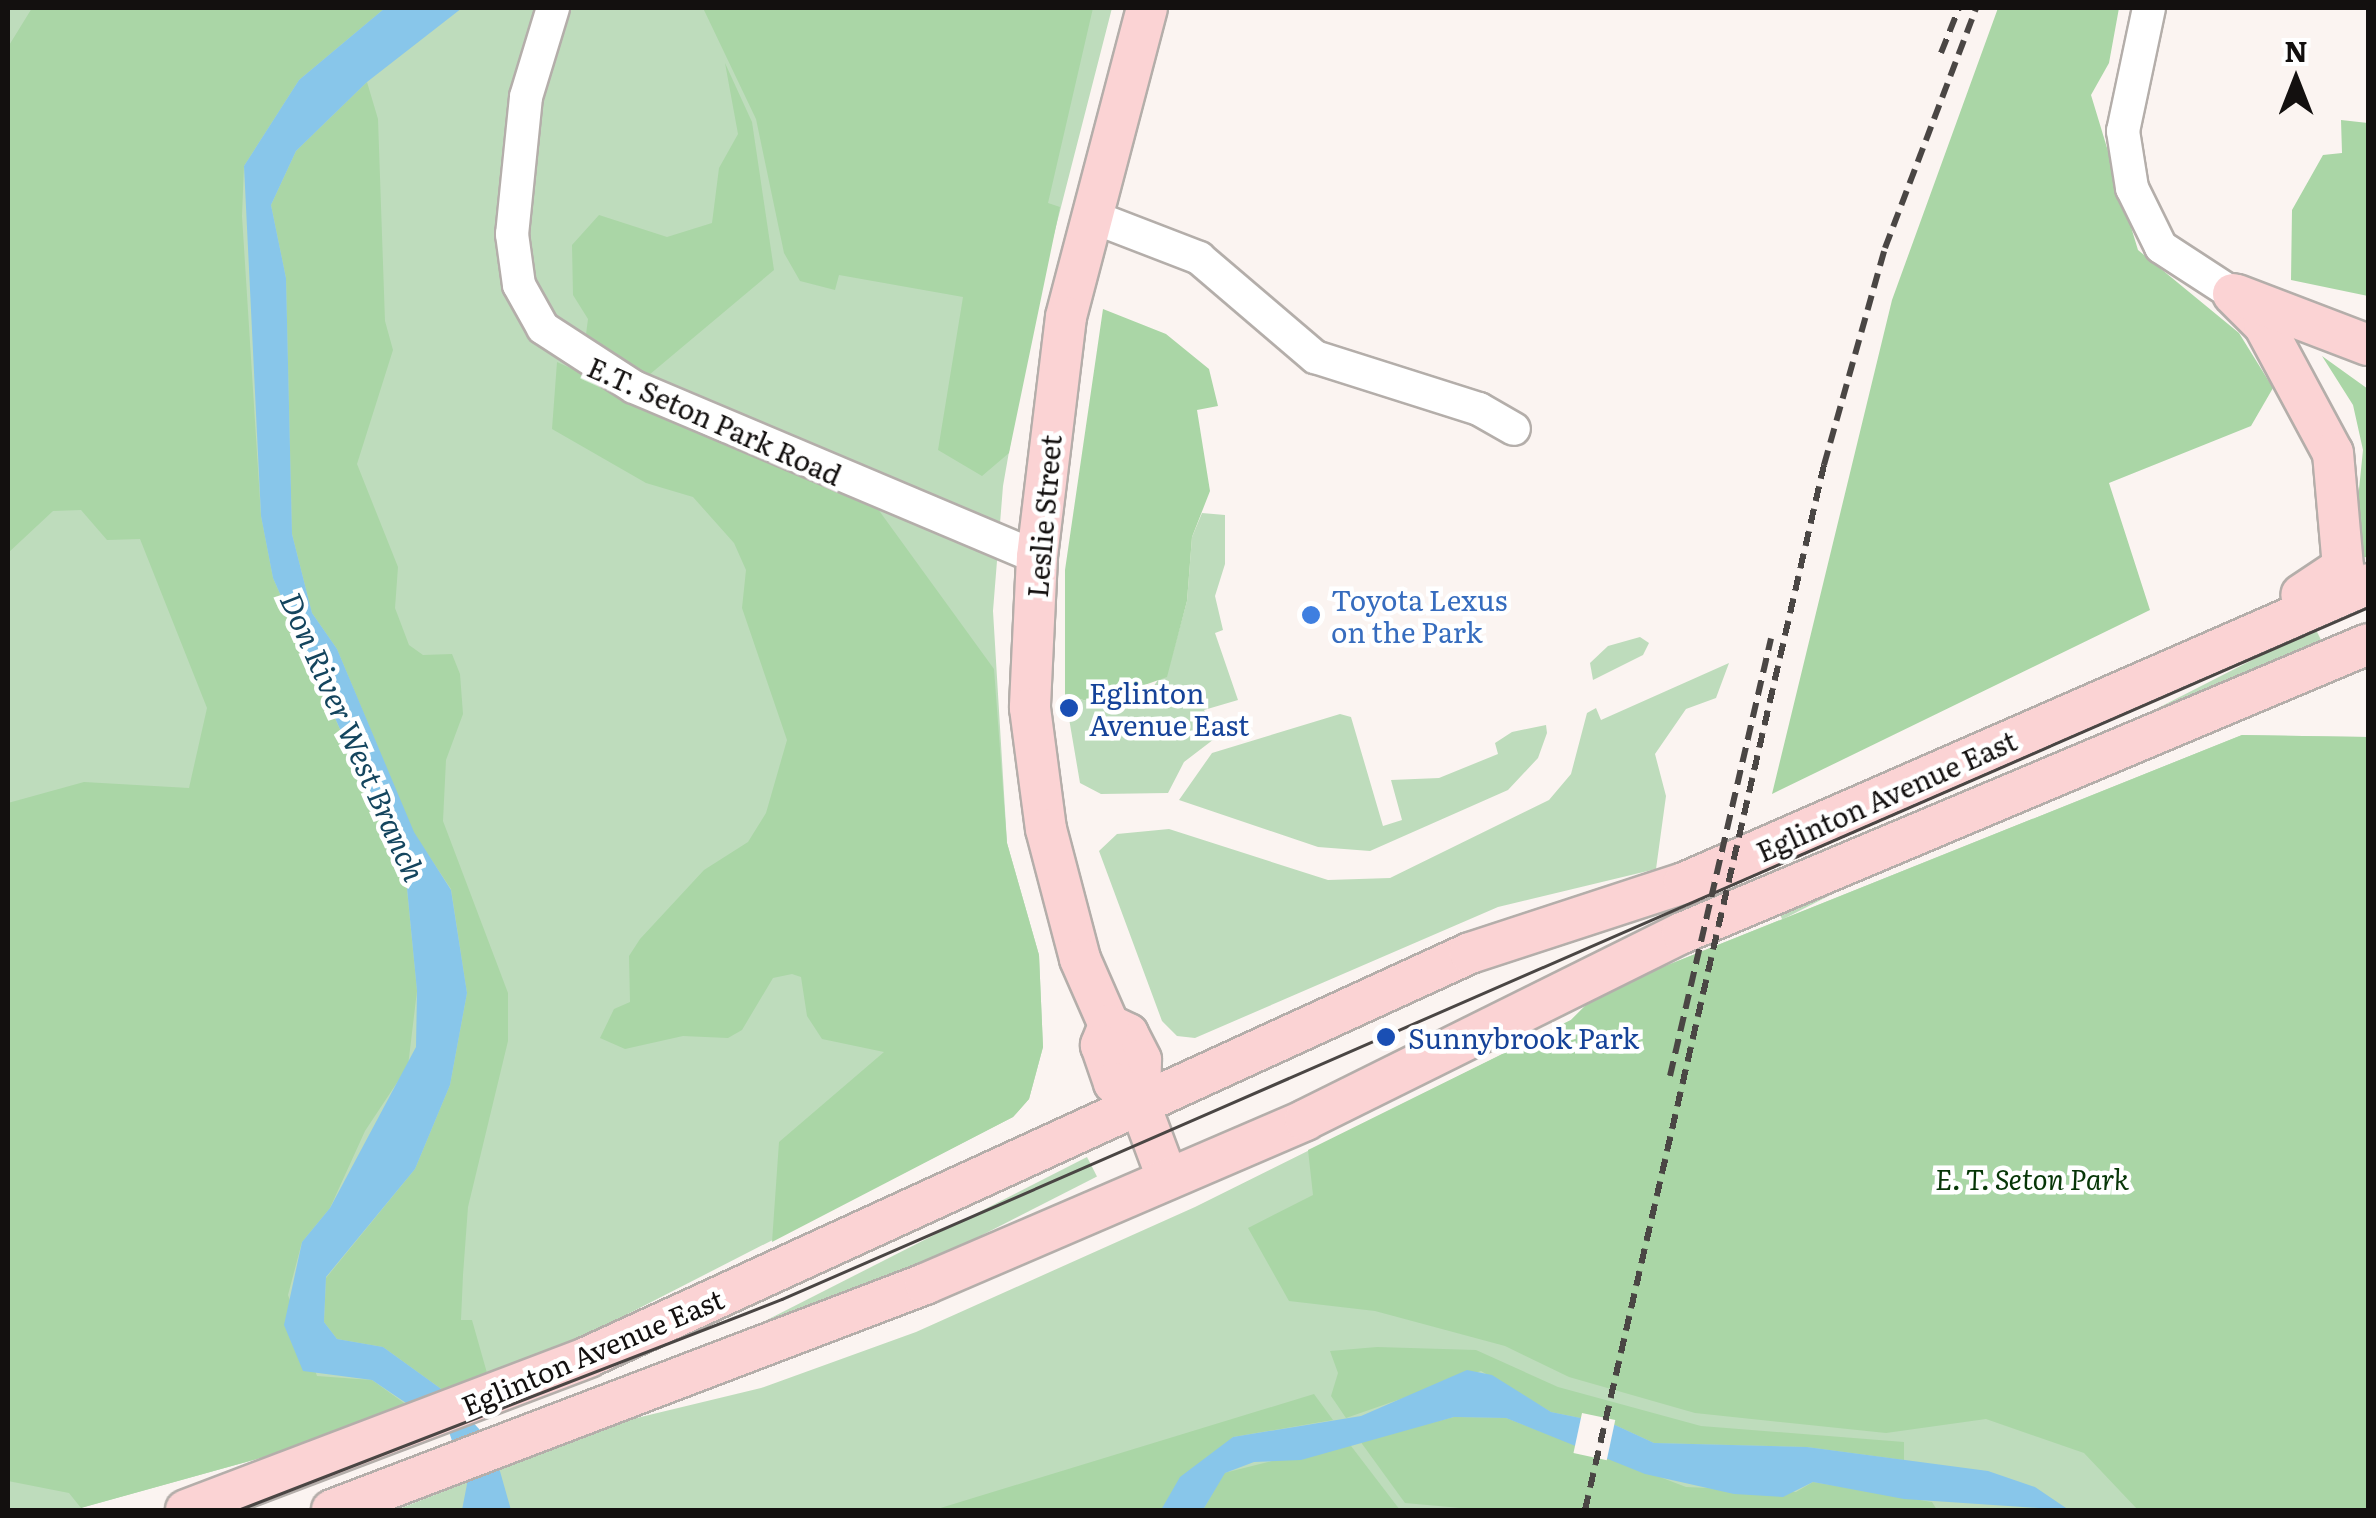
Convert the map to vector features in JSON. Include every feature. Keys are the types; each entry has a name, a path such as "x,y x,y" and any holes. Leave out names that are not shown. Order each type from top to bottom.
{"main road":[{"name":"Leslie Street","path":"1147,8 1066,317 1036,557 1030,708 1046,829 1080,960 1109,1025 1101,1045 1114,1082 1140,1105 1166,1175"},
{"path":"2233,294 2368,345"},
{"path":"2090,706 2343,567 2333,452 2264,325 2233,294"},
{"name":"Eglinton Avenue East","path":"186,1510 274,1482 588,1356 1470,953 1684,883 2362,586"},
{"name":"Eglinton Avenue East","path":"332,1510 602,1403 925,1284 1522,1019 1600,969 1682,932 2364,646"}],"street":[{"name":"E.T. Seton Park Road","path":"553,8 526,97 512,234 519,285 543,328 634,387 1036,557"},
{"path":"2149,8 2123,131 2132,188 2161,247 2233,294"},
{"path":"1093,218 1199,258 1314,357 1479,410 1514,429"}],"green space":[{"path":"8,8 1112,8 1032,320 1003,486 993,611 1007,843 1039,955 1043,1047 1029,1099 1013,1117 577,1340 271,1455 73,1510 8,1510"},
{"path":"32,8 385,8 299,80 244,166 242,216 261,516 273,578 406,879 417,991 408,1066 365,1131 330,1208 302,1242 288,1295 317,1376 372,1380 407,1405 271,1455 81,1508 69,1493 8,1481 8,803 84,782 189,788 207,708 140,539 107,540 81,510 53,511 8,553 8,47"},
{"path":"703,8 1093,8 1048,203 1060,207 1009,453 982,476 938,450 963,297 839,275 835,290 800,281 784,253 756,119"},
{"path":"1998,8 2119,8 2109,63 2091,95 2138,250 2239,333 2273,388 2251,426 2109,483 2150,610 1772,794 1892,300"},
{"path":"725,63 752,122 774,270 649,375 585,342 588,319 573,295 572,245 599,215 667,237 712,223 719,168 738,134"},
{"path":"367,82 378,119 385,321 393,350 357,464 398,567 395,608 409,645 423,655 452,654 460,674 463,714 446,760 443,821 508,993 508,1041 468,1207 463,1275 461,1320 472,1320 487,1373 444,1391 383,1347 337,1339 324,1322 326,1278 415,1169 450,1085 467,993 451,889 413,832 337,649 312,613 292,534 286,278 271,205 296,151"},
{"path":"2341,120 2368,123 2368,296 2291,280 2292,210 2323,155 2342,153"},
{"path":"1103,309 1166,334 1209,369 1218,406 1197,410 1210,491 1192,537 1187,601 1167,677 1094,703 1065,695 1065,570"},
{"path":"2322,356 2368,389 2368,557 2352,558 2363,450 2353,405"},
{"path":"557,362 875,505 994,669 1007,843 1039,955 1043,1047 1029,1099 1013,1117 772,1242 779,1142 884,1052 822,1039 807,1016 801,977 792,974 773,978 742,1030 728,1038 683,1036 625,1049 600,1038 614,1009 630,1002 629,956 640,939 704,870 748,842 766,813 787,740 742,608 746,570 734,543 693,497 646,483 552,429"},
{"path":"1202,513 1225,515 1225,564 1215,596 1223,630 1215,633 1238,700 1204,710 1218,736 1184,762 1168,793 1101,794 1080,783 1065,695 1094,703 1153,687 1170,663 1187,601 1192,537"},
{"path":"2315,628 2323,644 1782,920 1774,904"},
{"path":"1640,637 1649,643 1643,655 1593,680 1590,663 1608,646"},
{"path":"1729,663 1716,698 1686,709 1655,754 1666,796 1656,869 1498,907 1195,1038 1177,1036 1162,1021 1099,851 1117,834 1169,829 1328,880 1390,878 1549,800 1571,774 1587,713 1596,708 1601,720"},
{"path":"1340,714 1351,717 1383,826 1402,820 1391,780 1439,778 1498,754 1495,743 1512,732 1546,725 1547,733 1538,758 1508,790 1370,851 1318,847 1179,800 1212,753"},
{"name":"E. T. Seton Park","path":"2242,735 2368,737 2368,1510 396,1510 620,1422 761,1388 916,1332 1195,1207 1571,1020 1598,993"},
{"name":"E. T. Seton Park","path":"2242,735 2368,737 2368,1510 2138,1510 2084,1453 1986,1419 1886,1433 1695,1413 1569,1377 1505,1346 1375,1311 1289,1301 1248,1228 1313,1195 1308,1150 1571,1020 1598,993"},
{"path":"1087,1157 1097,1177 660,1400 650,1380"},
{"path":"1377,1347 1476,1350 1558,1387 1701,1426 1904,1442 1904,1460 1807,1447 1654,1443 1615,1425 1551,1412 1481,1371 1346,1418 1331,1396 1338,1373 1330,1351"},
{"path":"1314,1394 1333,1420 1233,1437 1161,1510 934,1510"},
{"path":"1454,1417 1506,1418 1686,1487 1796,1492 1813,1482 1932,1502 1937,1510 1483,1510 1405,1503 1360,1441"},
{"path":"1348,1442 1400,1510 1203,1510 1224,1473"}],"water":[{"name":"Don River West Branch","path":"385,8 462,8 367,82 296,151 271,205 286,278 292,534 312,613 337,649 414,832 451,890 467,993 450,1085 415,1169 326,1277 324,1322 337,1339 383,1347 444,1391 492,1443 511,1510 462,1510 467,1484 449,1432 372,1380 303,1371 284,1325 302,1242 330,1208 416,1047 417,991 406,878 273,578 261,516 244,166 299,80"},
{"path":"1467,1370 1492,1375 1551,1412 1615,1425 1654,1443 1807,1447 1988,1471 2035,1487 2069,1510 1904,1499 1813,1482 1783,1497 1734,1494 1645,1474 1506,1418 1454,1417 1301,1460 1254,1462 1225,1473 1203,1510 1161,1510 1180,1477 1233,1437 1361,1416"}],"pier":[{"path":"1582,1413 1615,1420 1607,1460 1573,1453"}],"tram line":[{"path":"238,1510 782,1299 2368,607"}],"railway":[{"path":"1941,53 1959,8"},
{"path":"1585,1510 1824,465 1885,248 1976,8"},
{"path":"1670,1076 1771,638"}],"place":[{"name":"Toyota Lexus on the Park","path":"1311,615"},
{"name":"Eglinton Avenue East","path":"1069,708"},
{"name":"Sunnybrook Park","path":"1386,1037"}]}
